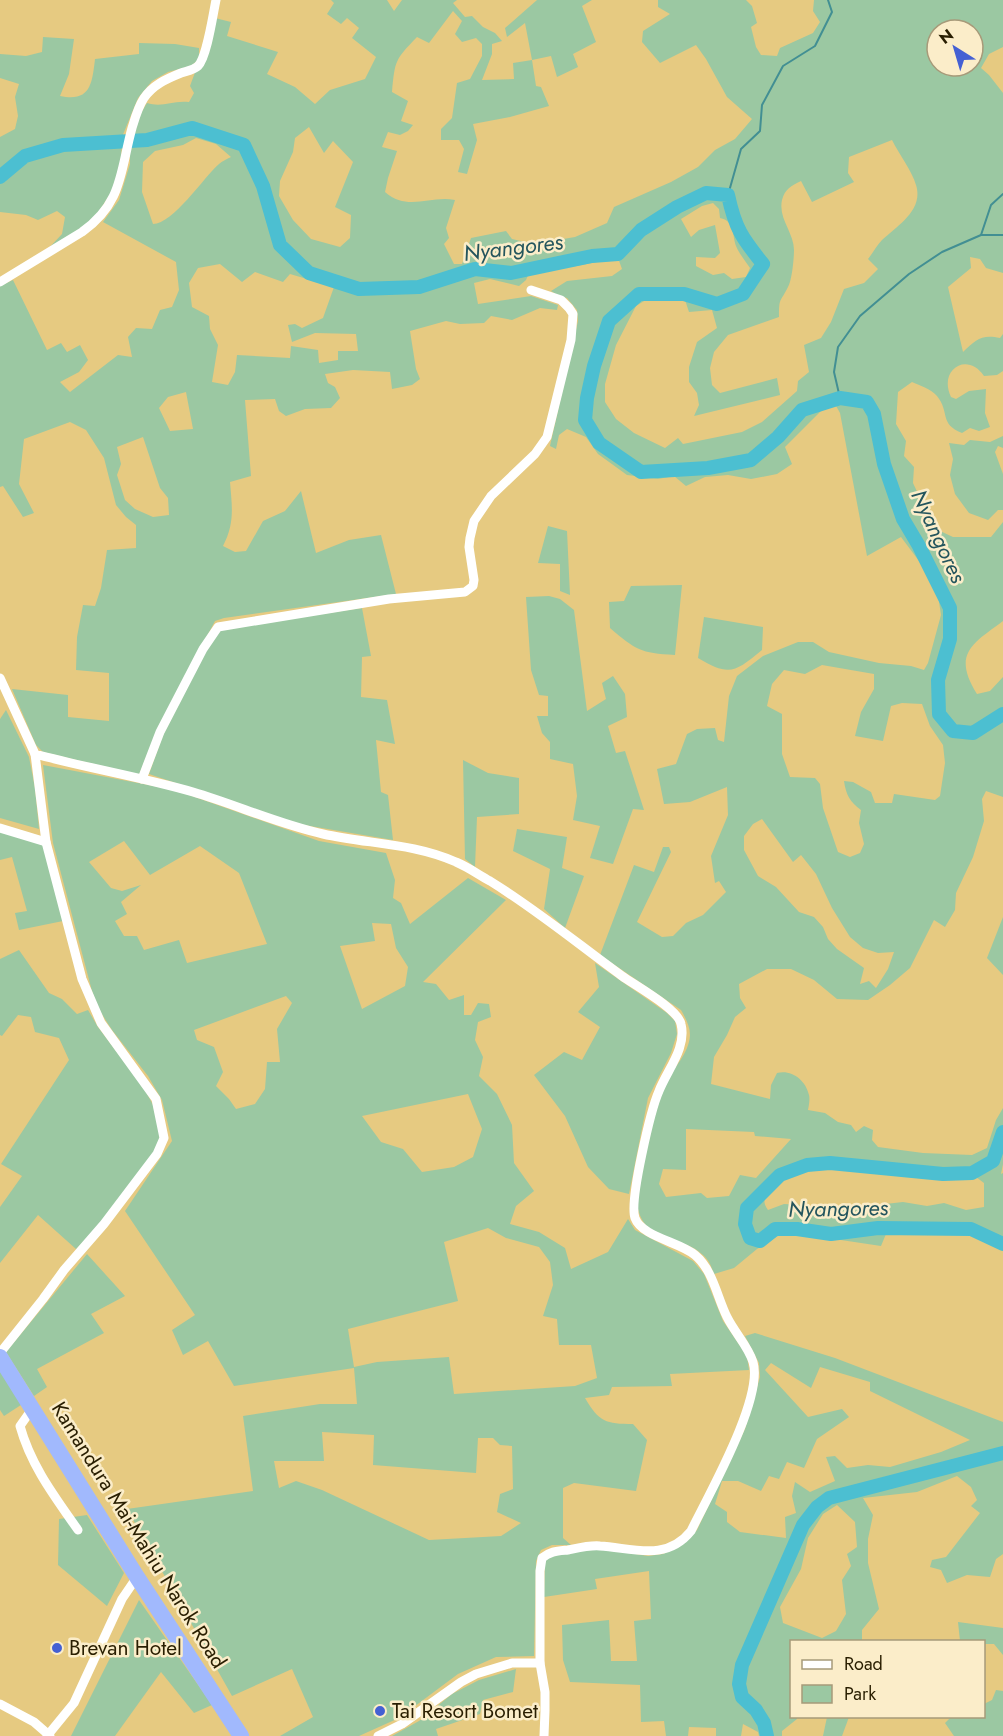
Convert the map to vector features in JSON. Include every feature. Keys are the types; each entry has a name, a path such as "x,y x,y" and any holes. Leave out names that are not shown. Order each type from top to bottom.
{"highway":[{"name":"Kamandura Mai-Mahiu Narok Road","path":"0,1355 137,1577 241,1736"}],"street":[{"path":"0,282 35,260 58,249 94,224 106,210 117,190 127,146 144,99 152,88 162,81 200,64 216,0"},
{"path":"142,779 160,732 203,649 218,627 389,599 465,592 472,586 474,580 469,547 474,521 491,496 535,454 547,437 570,340 573,314 565,303 531,290"},
{"path":"0,678 35,754 46,842 82,980 101,1023 156,1100 164,1138 157,1154 104,1224 64,1270 0,1355"},
{"path":"35,754 194,792 326,835 418,850 453,860 549,920 624,978 670,1009 681,1021 680,1045 658,1091 650,1119 636,1187 633,1207 635,1218 650,1233 696,1255 708,1272 727,1317 749,1352 755,1369 754,1381 744,1423 686,1537 673,1545 651,1552 598,1546 551,1552 542,1558 540,1663 545,1692 544,1736"},
{"path":"0,828 46,842"},
{"path":"32,1409 20,1426 25,1443 39,1472 78,1530"},
{"path":"0,1704 34,1722 48,1735 74,1703 123,1599 137,1577"},
{"path":"378,1736 402,1724 476,1674 512,1663 540,1663"}],"green space":[{"path":"331,0 387,0 394,11 402,0 457,0 453,3 465,17 472,16 502,41 492,44 492,54 482,80 514,79 513,63 532,60 536,86 541,87 549,106 473,124 477,140 467,174 458,172 464,149 459,140 441,140 441,129 452,118 457,83 470,79 482,56 482,44 476,38 462,42 455,34 462,21 453,11 429,43 417,37 397,61 392,92 408,101 401,121 413,125 400,135 388,132 382,147 397,151 385,192 402,201 455,200 446,228 449,238 444,244 454,264 462,264 471,238 506,231 512,239 534,244 575,237 607,223 614,207 671,182 698,167 715,150 735,139 752,119 727,97 696,45 660,63 642,42 643,31 670,14 658,7 658,0 746,0 752,6 757,23 751,27 756,47 761,55 777,56 780,48 813,33 820,22 813,11 814,0 1003,0 1003,47 989,54 985,61 985,18 925,18 925,78 985,78 985,72 1003,93 1003,273 986,268 980,259 970,257 971,268 948,287 963,352 979,339 1000,338 1003,334 1003,371 997,375 984,376 970,365 963,365 956,367 948,379 951,397 956,399 969,391 986,389 985,413 990,427 979,431 970,428 962,433 955,429 947,422 937,396 912,382 898,392 896,424 906,441 904,456 914,467 913,483 929,517 940,531 953,537 991,537 1003,522 1003,621 982,636 969,651 966,669 977,694 990,691 1003,677 1003,797 986,791 982,799 984,821 973,857 956,893 955,910 945,927 934,920 910,968 868,1000 837,999 814,980 791,969 767,969 739,984 740,998 746,1008 735,1017 714,1057 711,1084 770,1099 771,1085 777,1073 792,1074 805,1085 809,1098 808,1110 825,1113 838,1122 851,1125 856,1132 864,1126 873,1130 872,1140 878,1147 923,1153 972,1155 987,1148 996,1120 1003,1108 1001,1174 1003,1173 1003,1248 980,1237 951,1232 894,1231 886,1234 881,1246 801,1234 778,1236 757,1249 734,1268 714,1274 707,1260 698,1251 650,1229 643,1221 638,1209 639,1184 657,1109 665,1084 687,1048 690,1032 681,1010 600,955 634,865 654,872 663,847 669,847 671,852 637,922 662,937 673,936 686,923 703,915 726,892 719,881 715,883 711,856 728,815 727,787 690,802 664,804 657,769 676,764 687,734 697,729 715,728 718,740 724,742 729,696 737,676 763,656 798,642 813,642 829,652 924,670 941,615 938,595 931,577 901,537 867,556 840,413 835,404 821,411 785,447 792,464 777,474 751,479 728,475 705,477 686,486 674,476 658,479 627,475 598,454 586,437 567,429 559,435 556,449 550,446 578,321 577,310 567,298 551,291 567,281 612,276 622,269 618,258 529,273 526,280 519,286 490,279 474,283 478,304 531,296 558,305 557,310 540,308 512,320 491,316 484,323 460,324 446,321 410,331 416,369 420,379 412,385 392,389 390,372 353,370 325,374 328,383 335,387 340,398 331,408 305,409 286,416 279,411 275,399 245,400 251,476 230,482 231,522 223,546 235,552 246,551 263,521 285,511 301,491 316,553 349,540 381,535 396,594 215,621 156,733 139,775 43,752 36,745 12,689 68,695 68,717 109,721 109,673 76,670 77,637 83,605 95,606 101,588 107,550 136,548 136,525 116,505 104,458 86,430 70,422 24,439 19,484 34,513 23,517 3,486 0,487 0,286 13,280 47,350 61,343 67,352 80,345 88,360 79,372 60,382 70,392 118,355 132,357 128,337 136,328 152,329 160,310 172,307 179,290 176,262 103,222 119,200 130,164 130,150 138,118 147,103 158,105 189,102 194,93 190,86 215,18 231,22 227,36 278,52 267,74 295,87 315,104 330,90 365,79 376,57 352,38 359,28 347,18 341,24 327,14 334,3","holes":["309,127 324,153 333,141 353,162 335,207 351,215 350,238 340,247 311,239 293,220 279,196 280,181 293,152 295,138","196,138 216,144 231,157 219,164 170,216 153,224 142,192 143,162 155,151 183,145","892,140 916,185 916,202 908,217 882,240 868,259 878,269 864,283 844,289 831,322 821,338 804,345 809,372 798,381 797,391 762,422 742,432 683,444 678,438 665,448 634,433 616,419 605,402 605,384 616,345 636,306 649,298 684,297 689,312 712,310 717,328 697,342 689,367 689,382 697,393 699,405 694,416 780,395 777,378 720,393 712,385 710,368 714,352 728,335 779,317 780,303 791,279 794,254 792,237 781,207 787,190 801,181 812,202 854,182 848,173 849,157","713,203 719,209 720,218 731,225 736,246 750,268 746,277 732,279 724,273 713,275 696,266 696,257 715,258 720,253 715,225 699,230 691,237 681,219 702,206","220,264 242,282 255,272 283,282 290,274 334,287 323,318 302,328 295,324 288,325 292,342 315,333 356,334 358,351 338,351 338,360 319,363 318,350 291,346 290,358 237,355 235,372 228,385 212,382 218,345 210,329 209,316 192,307 189,283 198,268","186,392 193,429 170,431 159,408 168,397","143,437 160,488 168,498 169,515 153,517 135,509 125,500 117,475 121,464 117,447","822,665 874,674 874,689 861,712 855,736 883,741 891,706 902,703 922,704 930,726 943,745 945,763 940,796 935,800 894,794 892,803 875,803 871,792 853,782 844,781 849,798 861,810 859,823 864,844 860,853 850,857 838,852 823,808 820,784 815,778 790,777 782,754 782,714 767,706 772,684 784,670 805,674","762,819 793,862 801,855 816,874 832,908 850,937 863,948 878,953 894,952 888,969 876,988 869,981 860,984 864,968 837,949 814,917 799,912 776,887 758,876 744,850 744,836 753,824","686,1129 754,1132 755,1136 791,1139 756,1178 740,1175 729,1196 707,1198 701,1193 666,1197 659,1184 663,1169 686,1170","813,1168 856,1169 957,1180 976,1177 984,1183 984,1207 966,1210 944,1203 927,1206 903,1202 823,1211 803,1205 784,1204 768,1210 764,1202 771,1188"]},
{"path":"537,0 592,0 582,6 596,42 573,54 578,67 557,77 551,56 532,60 525,23 507,37 505,28"},
{"path":"43,37 74,39 69,74 60,96 70,97 78,96 88,90 95,59 139,54 139,43 175,44 199,48 199,59 191,66 168,72 152,81 138,98 122,137 121,164 112,191 94,219 48,249 62,234 65,217 57,211 38,220 26,215 0,212 0,137 15,129 18,116 15,97 19,84 0,78 0,54 26,56 42,52"},
{"path":"1003,436 1003,448 998,446 995,452 1003,474 1003,510 998,510 988,520 969,513 955,494 950,475 953,459 949,443 964,445 970,440 990,442"},
{"path":"548,526 567,531 570,595 560,591 560,564 538,563"},
{"path":"682,585 675,655 639,649 610,628 609,602 624,601 631,586"},
{"path":"549,596 560,599 574,610 587,711 606,699 602,683 613,676 625,694 627,717 608,726 616,753 625,751 644,810 633,809 613,864 590,858 600,826 573,820 577,796 573,764 550,759 550,742 542,733 537,716 548,716 548,696 539,695 531,670 526,597"},
{"path":"362,608 371,656 362,657 361,697 387,700 395,744 376,740 381,792 388,795 393,840 298,824 149,774 163,735 213,637 221,629"},
{"path":"704,617 763,627 762,650 738,667 725,670 698,658"},
{"path":"6,710 29,757 39,829 0,818 0,719"},
{"path":"463,760 488,773 519,778 519,814 477,817 475,867 465,859"},
{"path":"43,765 175,790 319,841 386,853 395,880 393,898 401,903 410,924 468,878 506,900 423,982 436,984 449,1000 464,995 464,1015 471,1015 478,1003 489,1004 491,1017 478,1022 475,1040 483,1057 479,1076 497,1094 512,1125 514,1163 534,1191 516,1206 510,1224 539,1232 565,1248 571,1269 608,1252 628,1219 635,1230 693,1261 704,1274 723,1321 747,1356 749,1370 670,1374 672,1386 612,1387 609,1395 585,1398 599,1417 610,1422 633,1424 647,1440 636,1491 574,1483 563,1488 563,1538 571,1545 552,1545 541,1550 536,1561 534,1656 496,1657 458,1674 399,1718 359,1736 280,1736 313,1717 292,1669 232,1696 127,1509 253,1491 243,1416 320,1404 357,1404 354,1368 234,1386 208,1341 183,1355 172,1330 195,1315 125,1211 172,1141 162,1100 148,1076 98,1008 53,843","holes":["124,841 150,875 200,846 239,873 267,944 187,963 179,940 144,950 137,936 124,936 115,921 127,914 121,902 141,885 122,891 111,888 89,862","372,923 391,924 396,948 408,967 405,986 362,1009 340,946 375,941","286,996 292,1003 277,1029 280,1062 267,1062 265,1089 255,1104 236,1109 216,1086 223,1072 214,1047 197,1040 194,1030","468,1094 482,1129 473,1157 454,1167 422,1172 403,1149 381,1142 362,1116","488,1228 506,1238 539,1247 550,1262 553,1285 543,1316 557,1319 559,1345 591,1345 597,1378 575,1386 454,1394 449,1357 377,1362 354,1367 348,1329 458,1301 444,1242","322,1432 374,1435 373,1465 476,1473 478,1438 493,1438 500,1445 512,1446 513,1489 500,1494 497,1512 521,1523 501,1536 429,1540 322,1490 296,1481 279,1488 274,1461 324,1461"]},
{"path":"517,829 567,837 562,868 584,876 565,928 544,909 550,869 513,851"},
{"path":"0,831 44,844 63,921 19,930 15,913 27,911 12,857 0,860"},
{"path":"1003,917 1003,975 987,958"},
{"path":"19,950 49,993 62,999 77,1014 88,1010 144,1088 153,1105 160,1135 157,1148 105,1221 76,1249 38,1215 0,1263 0,1207 22,1176 1,1164 69,1060 59,1038 35,1032 31,1017 18,1015 2,1036 0,1035 0,959"},
{"path":"595,963 667,1013 675,1021 677,1034 671,1053 648,1098 629,1194 609,1189 588,1167 565,1116 534,1075 564,1052 582,1060 600,1027 578,1012 599,987"},
{"path":"87,1254 125,1296 91,1314 104,1333 37,1369 47,1387 34,1396 6,1352"},
{"path":"755,1333 835,1358 1003,1422 1003,1554 996,1559 990,1577 967,1575 947,1583 941,1570 930,1567 932,1560 946,1557 980,1513 971,1506 977,1500 971,1487 957,1476 917,1492 863,1498 873,1515 868,1539 868,1563 879,1609 862,1630 862,1640 790,1640 790,1718 797,1719 782,1731 782,1736 759,1736 758,1732 743,1724 741,1736 716,1736 716,1728 689,1727 688,1736 666,1736 664,1721 641,1722 640,1685 570,1682 563,1660 562,1625 609,1620 611,1661 637,1661 634,1621 651,1619 649,1571 595,1579 597,1589 544,1597 545,1560 552,1554 597,1548 648,1556 663,1554 680,1546 697,1530 745,1429 760,1377 759,1363 745,1336","holes":["771,1363 811,1388 820,1367 870,1382 870,1391 970,1440 941,1452 890,1467 868,1465 847,1468 835,1456 826,1457 835,1481 810,1492 795,1482 792,1496 796,1513 785,1517 786,1538 740,1532 727,1522 727,1512 715,1504 722,1481 738,1481 761,1491 769,1476 779,1479 787,1462 804,1468 817,1439 849,1417 842,1409 808,1417 765,1370","837,1505 855,1522 857,1547 847,1554 851,1566 842,1580 846,1614 836,1631 822,1638 783,1623 780,1607 801,1569 808,1538 823,1514"]},
{"path":"0,1367 24,1403 4,1416 0,1410"},
{"path":"87,1515 124,1573 107,1606 58,1565 59,1519"},
{"path":"139,1600 212,1705 194,1713 161,1672 115,1736 71,1736"},
{"path":"958,1622 1003,1628 1003,1655 994,1644 985,1644 985,1640 960,1640"},
{"path":"516,1669 513,1692 483,1700 480,1714 436,1729 438,1736 392,1736 419,1721 452,1694 479,1680"},
{"path":"996,1690 1003,1691 1003,1736 954,1736 945,1723 950,1718 985,1718 985,1704 992,1700"},
{"path":"827,1718 849,1718 842,1736 823,1736"}],"waterway":[{"path":"728,195 741,149 760,131 762,105 783,66 815,46 832,12 828,0"},
{"name":"Nyangores","path":"0,177 25,156 63,145 147,140 192,128 244,145 263,186 280,245 309,273 359,289 419,287 475,269 511,273 592,256 618,254 641,230 677,207 706,193 728,195 740,232 763,264 743,294 717,304 684,294 639,294 609,321 594,366 585,420 599,443 641,472 708,468 751,460 778,437 802,410 840,398 867,402 874,414 884,464 903,519 950,608 950,639 938,680 939,714 953,731 973,733 1003,714"},
{"path":"981,235 991,205 1003,194"},
{"path":"840,398 834,372 838,347 860,316 909,274 942,252 981,235 1003,235"},
{"name":"Nyangores","path":"1003,1132 993,1161 972,1173 943,1174 830,1163 807,1165 780,1175 747,1208 745,1224 750,1238 760,1241 775,1229 797,1229 831,1234 878,1228 971,1229 1003,1244"},
{"name":"Nyangores","path":"767,1736 764,1723 756,1710 742,1697 739,1684 742,1665 803,1525 817,1507 829,1498 1003,1453"}],"place":[{"name":"Brevan Hotel","path":"57,1648"},
{"name":"Tai Resort Bomet","path":"380,1711"}]}
